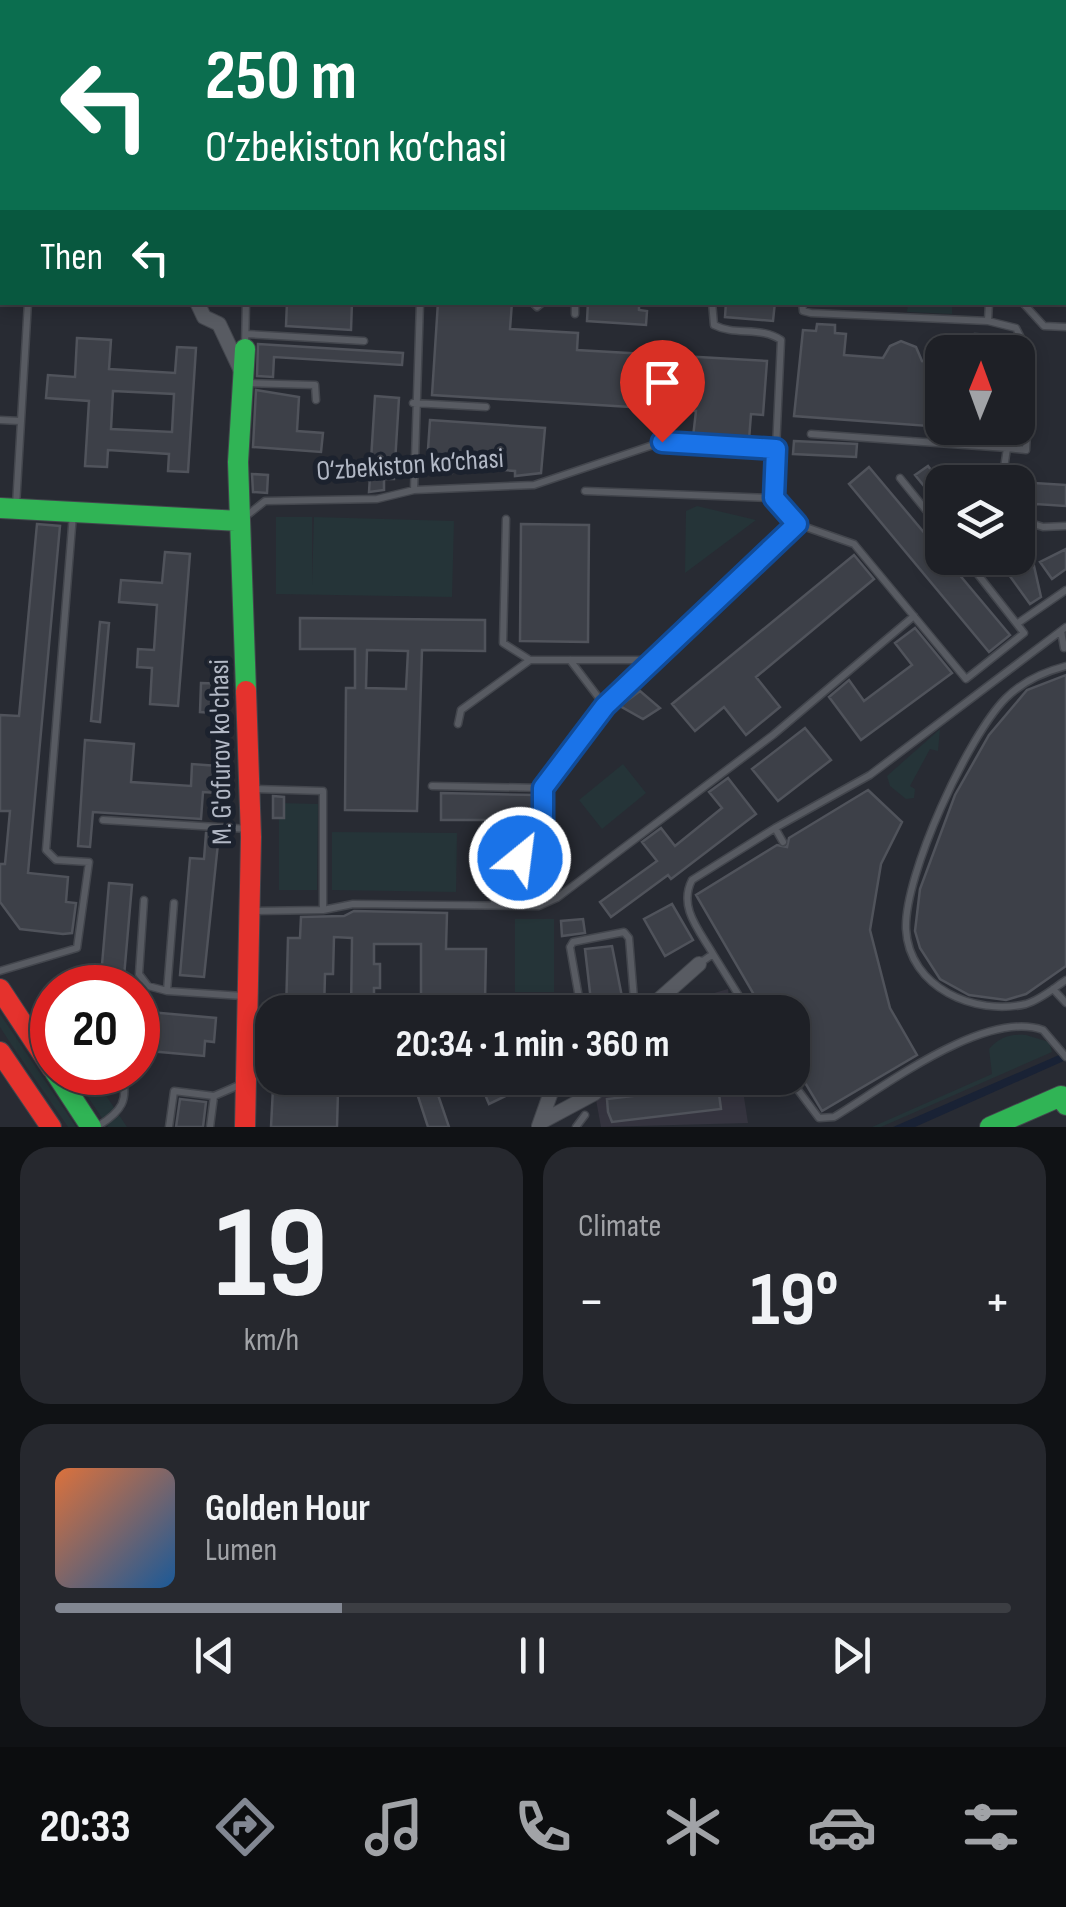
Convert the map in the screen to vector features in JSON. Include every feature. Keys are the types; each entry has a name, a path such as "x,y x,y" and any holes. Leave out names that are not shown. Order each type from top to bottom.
{"street":[{"name":"M. G'ofurov ko'chasi","path":"198,305 204,317 219,324 243,379"},
{"name":"M. G'ofurov ko'chasi","path":"244,1127 250,789 240,521 246,341"},
{"name":"O‘zbekiston ko‘chasi","path":"8,509 240,521"},
{"path":"657,995 698,964"},
{"path":"0,989 30,1034"},
{"path":"1,1055 51,1127"},
{"path":"72,1095 94,1127"},
{"path":"540,1125 550,1095"},
{"path":"540,1125 593,1095"},
{"path":"990,1127 1062,1096 1066,1104"}],"lane":[{"path":"8,509 20,421 28,305"},
{"path":"246,305 246,341 364,341"},
{"path":"414,490 413,403 420,305"},
{"path":"574,314 575,305"},
{"path":"712,305 714,325 773,334 782,340 774,498 797,524 854,544 966,678 1023,636 1018,623 979,575"},
{"path":"803,305 811,313 988,321 1016,328 1028,348 1031,366 1026,450 811,434"},
{"path":"988,321 989,305"},
{"path":"1025,305 1044,326 1066,328"},
{"path":"243,379 315,385 316,400"},
{"path":"413,403 486,407"},
{"path":"0,420 20,421"},
{"name":"O‘zbekiston ko‘chasi","path":"240,521 265,501 377,500 414,490 534,484 662,442 776,449"},
{"path":"1004,465 1007,448"},
{"path":"900,478 925,509"},
{"path":"585,492 774,498"},
{"path":"0,971 77,948 88,862 56,860 46,850 73,512"},
{"path":"506,519 504,643 530,660 654,660"},
{"path":"493,905 501,883 543,830 543,788 605,706 797,524"},
{"path":"1035,524 1066,526"},
{"path":"1018,623 1066,590"},
{"path":"250,911 323,910 353,904 539,906 557,898 773,735 914,616"},
{"path":"1064,629 1064,648"},
{"path":"738,995 685,905 692,880 775,828 870,776 1064,629"},
{"path":"458,724 461,710 530,660"},
{"path":"570,660 605,706"},
{"path":"1066,666 1030,678 1005,698 987,722 933,828 906,922 908,944 917,962 945,992 963,1002 985,1008 1030,1003 1066,980"},
{"path":"432,786 543,788"},
{"path":"250,789 323,791 323,910"},
{"path":"104,820 250,829"},
{"path":"775,828 782,842"},
{"path":"144,900 139,974 148,986 248,996"},
{"path":"168,991 174,903"},
{"path":"624,932 629,938 640,1008 580,1009 570,947 574,942 624,932"},
{"path":"698,964 713,954"},
{"path":"1053,989 1066,1003"},
{"path":"800,1095 820,1118 834,1117 970,1039 1009,1024 1043,1030 1064,1053"},
{"path":"169,1127 174,1091 214,1096 245,1078 255,1077"},
{"path":"94,1127 119,1111 125,1095"},
{"path":"210,1127 214,1096"},
{"path":"576,1127 585,1114"}],"shaded area":[{"path":"908,305 952,305 952,314 907,312"},
{"path":"697,506 756,520 685,573 686,511"},
{"path":"276,517 312,517 312,585 314,517 454,521 452,597 276,594"},
{"path":"940,729 938,751 930,749 910,786 915,789 914,798 906,799 890,786 887,776"},
{"path":"623,764 646,793 602,829 579,800"},
{"path":"279,803 318,804 317,890 279,890"},
{"path":"332,832 457,833 456,892 332,890"},
{"path":"515,919 554,919 554,992 515,992"},
{"path":"728,989 729,995 707,995"},
{"path":"0,1014 30,1059 30,1072 9,1041 0,1027"},
{"path":"1026,1035 1049,1042 1052,1052 881,1127 872,1127 992,1074 989,1049 1006,1037"},
{"path":"46,1095 54,1095 76,1127 68,1127"},
{"path":"87,1095 106,1095 127,1127 108,1127"},
{"path":"595,1095 744,1095 748,1123 601,1127"}],"water":[{"path":"1066,1052 1066,1060 915,1127 893,1127"}],"building":[{"path":"287,305 352,305 351,330 286,326"},
{"path":"438,305 512,305 510,329 578,333 577,350 767,361 763,415 751,414 749,440 693,437 696,411 432,395"},
{"path":"588,305 639,305 639,310 647,311 646,325 587,321"},
{"path":"726,305 775,305 773,321 725,317"},
{"path":"817,324 835,325 835,333 846,334 844,355 883,358 890,346 901,341 916,347 925,361 925,426 794,416 803,330 816,331"},
{"path":"77,338 111,340 109,369 175,373 177,347 196,348 188,472 168,471 169,454 108,450 107,467 85,466 89,401 46,398 48,375 75,377","holes":["113,391 174,394 172,432 111,429"]},
{"path":"258,344 403,353 402,365 274,357 273,377 257,376"},
{"path":"256,390 299,397 297,431 323,433 321,452 253,447"},
{"path":"375,396 399,398 394,479 384,479 384,490 369,492"},
{"path":"430,420 545,428 541,473 515,476 515,471 453,466 452,473 440,472 440,465 427,464"},
{"path":"794,441 857,444 856,457 793,454"},
{"path":"869,467 925,534 925,575 960,575 1010,635 989,652 849,484"},
{"path":"925,468 925,487 915,475"},
{"path":"252,474 268,475 267,493 253,492"},
{"path":"1035,483 1066,485 1066,506 1036,504 1035,514"},
{"path":"37,524 60,526 28,873 68,877 66,902 76,903 72,933 63,934 20,929 0,902 0,864 5,864 10,811 0,811 0,715 19,716"},
{"path":"521,524 589,525 588,642 520,641"},
{"path":"1066,549 1066,569 1052,579 1040,562"},
{"path":"165,552 190,554 178,706 150,704 152,668 137,667 138,649 154,650 157,605 119,602 121,580 162,583"},
{"path":"854,555 874,579 756,677 780,707 746,735 724,707 695,731 672,704"},
{"path":"1035,570 1041,597 1030,604 1009,575 1035,575"},
{"path":"300,618 485,620 485,651 422,650 417,811 345,810 346,688 355,688 355,649 300,649","holes":["367,650 408,651 406,689 366,688"]},
{"path":"100,622 109,623 100,722 91,721"},
{"path":"915,628 952,673 861,740 829,697 849,680 864,701 912,665 895,643"},
{"path":"1066,675 1066,966 1026,994 1006,1000 969,995 940,979 920,948 915,931 920,889 955,795 989,735 1027,690"},
{"path":"201,683 229,684 228,748 214,748 215,713 200,712"},
{"path":"640,691 660,708 643,719 620,706"},
{"path":"805,728 831,760 778,801 752,769"},
{"path":"85,740 134,744 131,782 191,786 192,764 218,766 217,793 203,792 201,819 93,812 90,847 78,846"},
{"path":"728,778 756,814 671,879 668,875 611,917 600,902 657,861 642,842 661,828 675,846 722,808 709,792"},
{"path":"868,790 902,822 881,864 870,930 890,1008 917,1055 822,1111 810,1091 810,995 754,995 696,895 777,845 787,847 789,838"},
{"path":"441,793 536,795 536,820 441,820"},
{"path":"273,796 284,797 284,818 273,818"},
{"path":"206,833 219,834 204,977 180,975 190,858 204,859"},
{"path":"109,883 132,885 125,965 102,965"},
{"path":"672,904 693,940 665,956 644,919"},
{"path":"354,911 447,913 446,949 486,949 485,995 421,995 421,944 374,944 374,964 380,964 380,988 374,988 374,995 351,995 352,938 334,937 333,974 325,974 324,995 286,995 288,938 300,938 301,917 344,916"},
{"path":"583,919 585,933 562,936 561,921"},
{"path":"612,946 622,995 590,995 585,949"},
{"path":"160,1013 216,1018 214,1042 205,1041 204,1056 160,1052"},
{"path":"273,1095 338,1095 337,1127 271,1127"},
{"path":"418,1095 438,1095 449,1127 428,1127"},
{"path":"485,1095 508,1095 489,1104"},
{"path":"719,1095 721,1109 612,1122 607,1099"},
{"path":"180,1099 206,1102 203,1127 176,1127"}],"traffic: fast":[{"path":"245,349 238,462 246,691"},
{"path":"0,508 240,521"},
{"path":"70,1095 91,1127"},
{"path":"990,1127 1061,1096 1066,1105"}],"traffic: jam":[{"path":"245,1127 251,837 246,691"},
{"path":"0,989 30,1035"},
{"path":"0,1052 51,1127"}],"route":[{"path":"520,858 543,830 543,788 605,706 797,524 774,498 776,449 662,442"}]}
